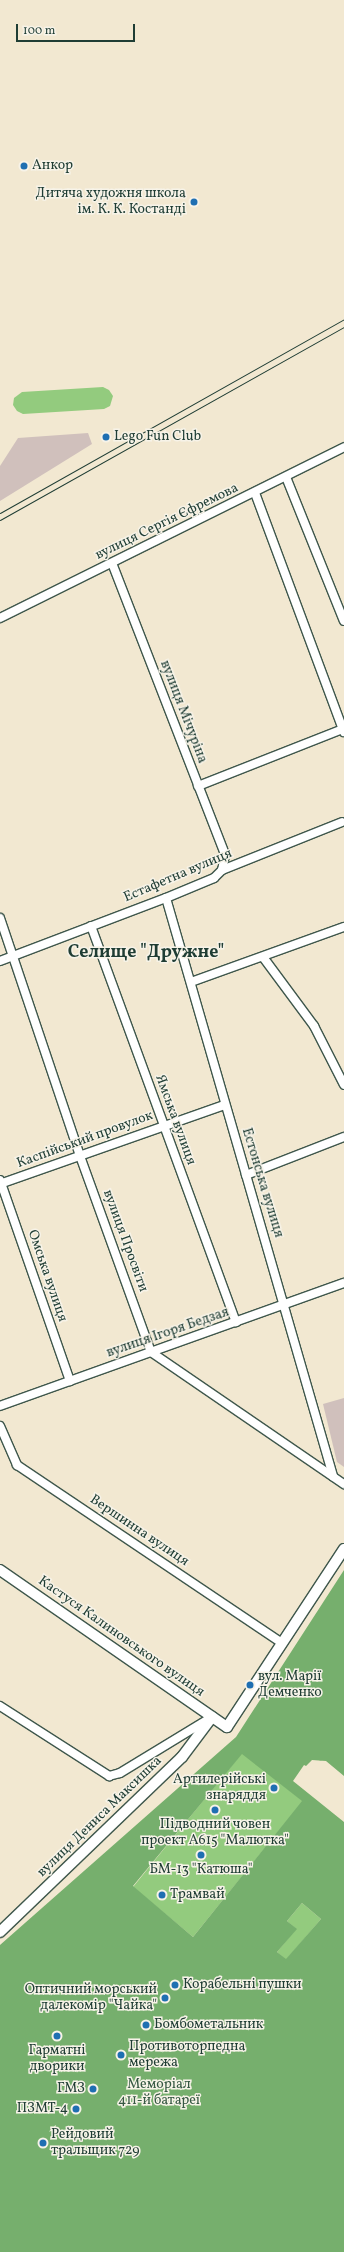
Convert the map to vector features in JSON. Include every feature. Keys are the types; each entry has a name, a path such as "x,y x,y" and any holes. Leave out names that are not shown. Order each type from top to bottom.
{"street":[{"name":"вулиця Сергія Єфремова","path":"0,618 344,447"},
{"path":"286,477 344,621"},
{"path":"198,786 344,731 254,493"},
{"name":"вулиця Мічуріна","path":"112,563 225,855 222,870"},
{"name":"Естафетна вулиця","path":"0,961 166,898 214,878 222,870 343,824"},
{"name":"Естонська вулиця","path":"166,898 191,982 224,1105 246,1175 333,1476"},
{"name":"вулиця Просвіти","path":"0,918 80,1156 151,1352"},
{"name":"Ямська вулиця","path":"91,926 162,1126 236,1322"},
{"path":"191,982 344,927"},
{"path":"263,957 314,1026 344,1085"},
{"name":"Каспійський провулок","path":"0,1183 224,1105"},
{"path":"246,1175 344,1137"},
{"name":"Омська вулиця","path":"0,1183 70,1381"},
{"name":"вулиця Ігоря Бедзая","path":"0,1406 344,1283"},
{"path":"151,1352 344,1484"},
{"name":"Вершинна вулиця","path":"0,1426 17,1465 282,1643"},
{"path":"282,1643 344,1548"},
{"name":"Кастуся Калиновського вулиця","path":"0,1570 226,1726 282,1643"},
{"path":"0,1706 109,1776 120,1773 212,1717"},
{"name":"вулиця Дениса Максишка","path":"0,1932 177,1763 212,1717"}],"shaded area":[{"path":"88,433 92,444 0,501 0,466 18,438"},
{"path":"344,1398 344,1467 337,1462 323,1404"}],"green space":[{"path":"103,387 109,390 113,396 110,406 104,409 23,414 17,411 13,405 14,398 22,392"},
{"name":"Меморіал 411-й батареї","path":"344,1570 344,1776 326,1761 312,1760 306,1766 304,1765 293,1781 344,1822 344,2252 0,2252 0,1945 236,1737","holes":["242,1754 302,1801 193,1937 133,1886","302,1903 321,1919 286,1959 277,1952 297,1929 287,1921"]},
{"path":"242,1753 303,1801 193,1937 133,1887"},
{"path":"302,1903 321,1919 286,1960 277,1952 296,1929 287,1921"}],"tram line":[{"path":"0,513 344,319"},
{"path":"0,520 344,327"}],"place":[{"name":"Анкор","path":"24,166"},
{"name":"Дитяча художня школа ім. К. К. Костанді","path":"194,202"},
{"name":"Lego Fun Club","path":"106,437"},
{"name":"вул. Марії Демченко","path":"250,1685"},
{"name":"Артилерійські знаряддя","path":"274,1788"},
{"name":"Підводний човен проект А615 \"Малютка\"","path":"215,1810"},
{"name":"БМ-13 \"Катюша\"","path":"201,1855"},
{"name":"Трамвай","path":"162,1895"},
{"name":"Корабельні пушки","path":"175,1985"},
{"name":"Оптичний морський далекомір \"Чайка\"","path":"165,1998"},
{"name":"Бомбометальник","path":"146,2025"},
{"name":"Гарматні дворики","path":"57,2036"},
{"name":"Противоторпедна мережа","path":"121,2055"},
{"name":"ГМЗ","path":"93,2089"},
{"name":"ПЗМТ-4","path":"76,2109"},
{"name":"Рейдовий тральщик 729","path":"43,2143"}],"district":[{"name":"Селище \"Дружне\"","path":"146,953"}]}
